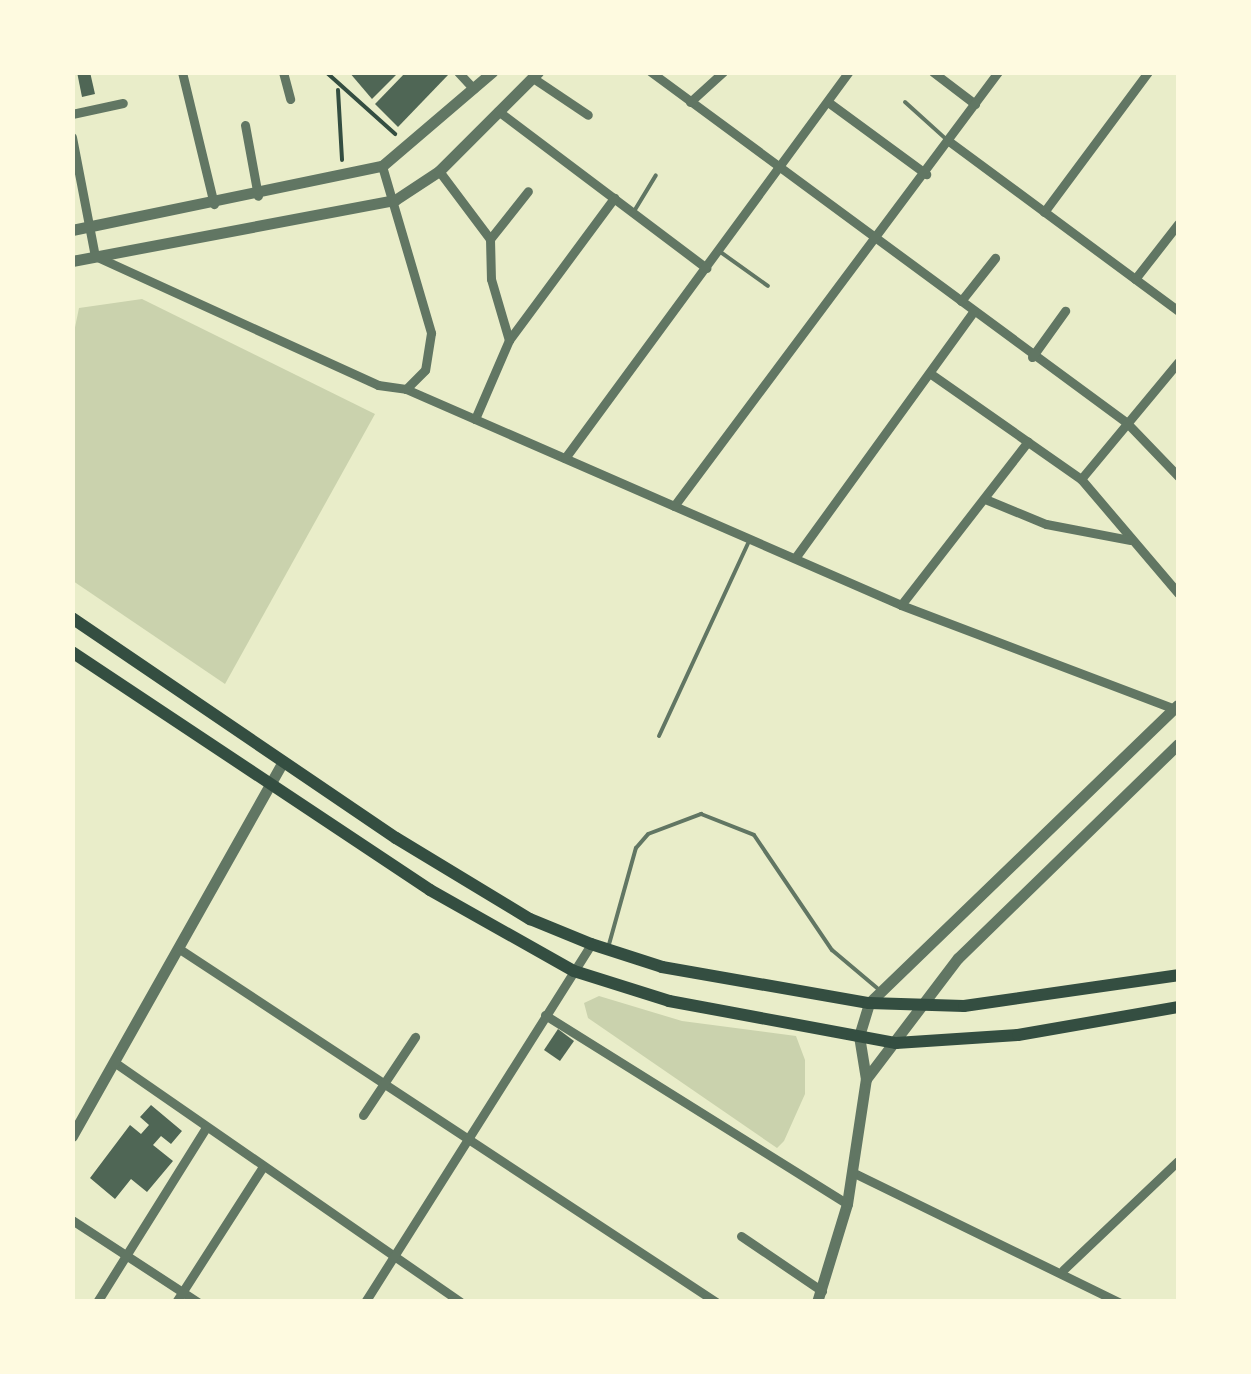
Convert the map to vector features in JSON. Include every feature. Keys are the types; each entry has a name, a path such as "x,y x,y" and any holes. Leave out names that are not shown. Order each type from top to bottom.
{"main road":[{"path":"72,618 283,761 530,919 608,950 662,966 869,1003 1046,997 1178,975"},
{"path":"72,652 430,890 574,972 669,1000 896,1043 1018,1035 1178,1007"}],"street":[{"path":"182,72 214,204"},
{"path":"283,72 290,100"},
{"path":"458,72 474,90"},
{"path":"72,230 258,196 382,166 492,72"},
{"path":"652,72 1126,423 1178,476"},
{"path":"690,102 723,72"},
{"path":"565,458 849,72"},
{"path":"933,72 975,104"},
{"path":"674,506 950,142 998,72"},
{"path":"1044,212 1148,72"},
{"path":"72,261 395,200 439,171 535,75 588,114"},
{"path":"828,102 926,174"},
{"path":"72,114 123,103"},
{"path":"498,111 706,268"},
{"path":"245,125 258,196"},
{"path":"72,136 95,256"},
{"path":"950,142 1178,311"},
{"path":"382,166 431,333 426,370 406,389"},
{"path":"439,171 490,239 491,279 509,340"},
{"path":"490,239 528,191"},
{"path":"474,419 509,340 614,198"},
{"path":"72,210 88,211"},
{"path":"1135,279 1178,224"},
{"path":"95,256 378,385 406,389 901,606 1176,707 869,1003 859,1036 866,1079 847,1204 819,1296 740,1236"},
{"path":"960,301 996,258"},
{"path":"1032,356 1065,310"},
{"path":"795,558 974,312"},
{"path":"1081,479 1178,362"},
{"path":"931,374 1081,479 1178,593"},
{"path":"901,606 1028,441"},
{"path":"985,499 1046,524 1132,540"},
{"path":"866,1079 896,1043 918,1004 1178,744"},
{"path":"72,1136 283,761"},
{"path":"364,1302 465,1136 591,944"},
{"path":"178,948 716,1302"},
{"path":"545,1015 847,1204"},
{"path":"363,1115 415,1037"},
{"path":"114,1062 205,1129 460,1302"},
{"path":"97,1302 205,1129"},
{"path":"1063,1270 1178,1160"},
{"path":"179,1297 262,1168"},
{"path":"852,1172 1063,1270 1119,1302"},
{"path":"72,1220 127,1255 179,1297 198,1302"}],"lane":[{"path":"905,102 950,142"},
{"path":"633,212 656,175"},
{"path":"718,250 768,286"},
{"path":"659,736 750,539"},
{"path":"608,950 636,848 648,834 701,814 754,835 832,950 881,991"}],"path":[{"path":"326,72 338,90 410,146"},
{"path":"338,90 344,178"}],"green space":[{"path":"142,299 375,414 225,684 73,581 72,342 79,308"},
{"path":"599,996 682,1021 796,1036 805,1060 805,1094 784,1141 777,1148 588,1018 584,1003"}],"building":[{"path":"77,72 90,72 95,94 82,97"},
{"path":"349,72 399,72 372,99"},
{"path":"406,72 449,74 398,127 375,104"},
{"path":"558,1029 574,1041 560,1061 544,1050"},
{"path":"151,1105 182,1131 171,1144 161,1136 153,1145 173,1161 147,1192 131,1179 115,1199 90,1178 130,1125 141,1134 149,1125 140,1117"}]}
